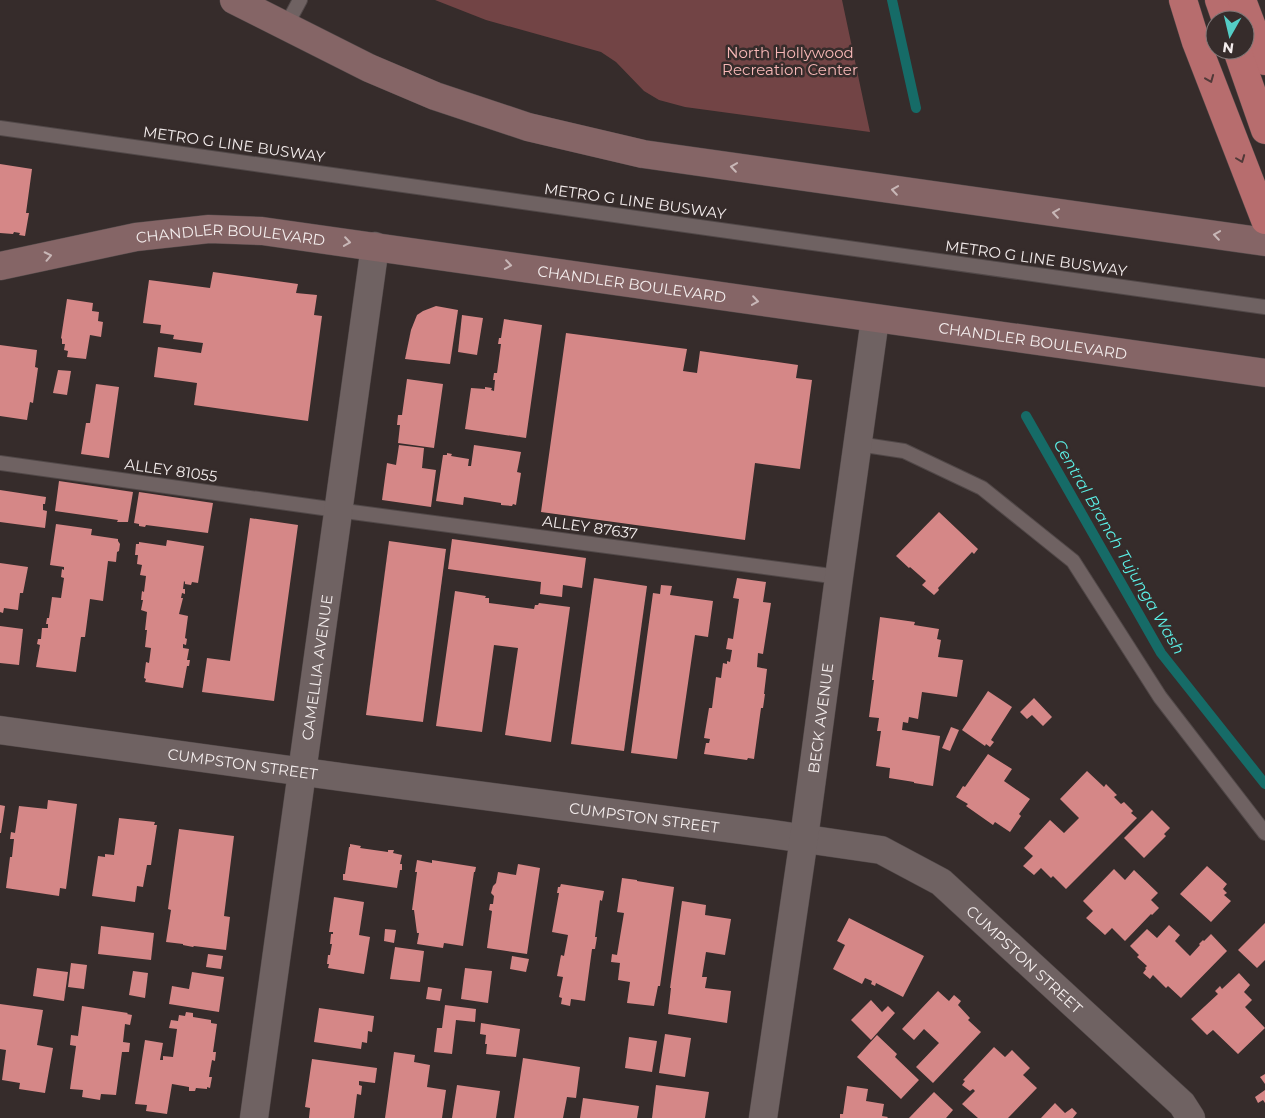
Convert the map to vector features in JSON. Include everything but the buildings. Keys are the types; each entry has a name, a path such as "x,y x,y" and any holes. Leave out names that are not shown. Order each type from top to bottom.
{"highway":[{"path":"1183,0 1196,42 1265,220"},
{"path":"1242,0 1265,61"},
{"path":"1241,60 1263,124"}],"street":[{"path":"234,0 369,68 435,96 528,127 643,154 1265,242"},
{"name":"CHANDLER BOULEVARD","path":"0,266 136,237 209,229 262,231 1265,373"},
{"name":"CAMELLIA AVENUE","path":"254,1118 375,246"},
{"name":"BECK AVENUE","path":"763,1118 804,838 875,318"},
{"name":"CUMPSTON STREET","path":"0,730 881,850 941,882 1182,1104 1191,1118"}],"lane":[{"path":"286,26 300,0"},
{"name":"METRO G LINE BUSWAY","path":"0,128 1265,307"},
{"path":"858,444 904,451 982,488 1073,561 1160,697 1265,833"},
{"name":"ALLEY 81055","path":"0,463 338,510"},
{"name":"ALLEY 87637","path":"338,510 839,577"}],"green space":[{"name":"North Hollywood Recreation Center","path":"435,0 842,0 870,132 685,107 659,100 644,91 616,62 601,52 486,20"}],"waterway":[{"name":"Central Branch Tujunga Wash","path":"892,0 916,108"},
{"name":"Central Branch Tujunga Wash","path":"1026,416 1161,653 1265,784"}]}
